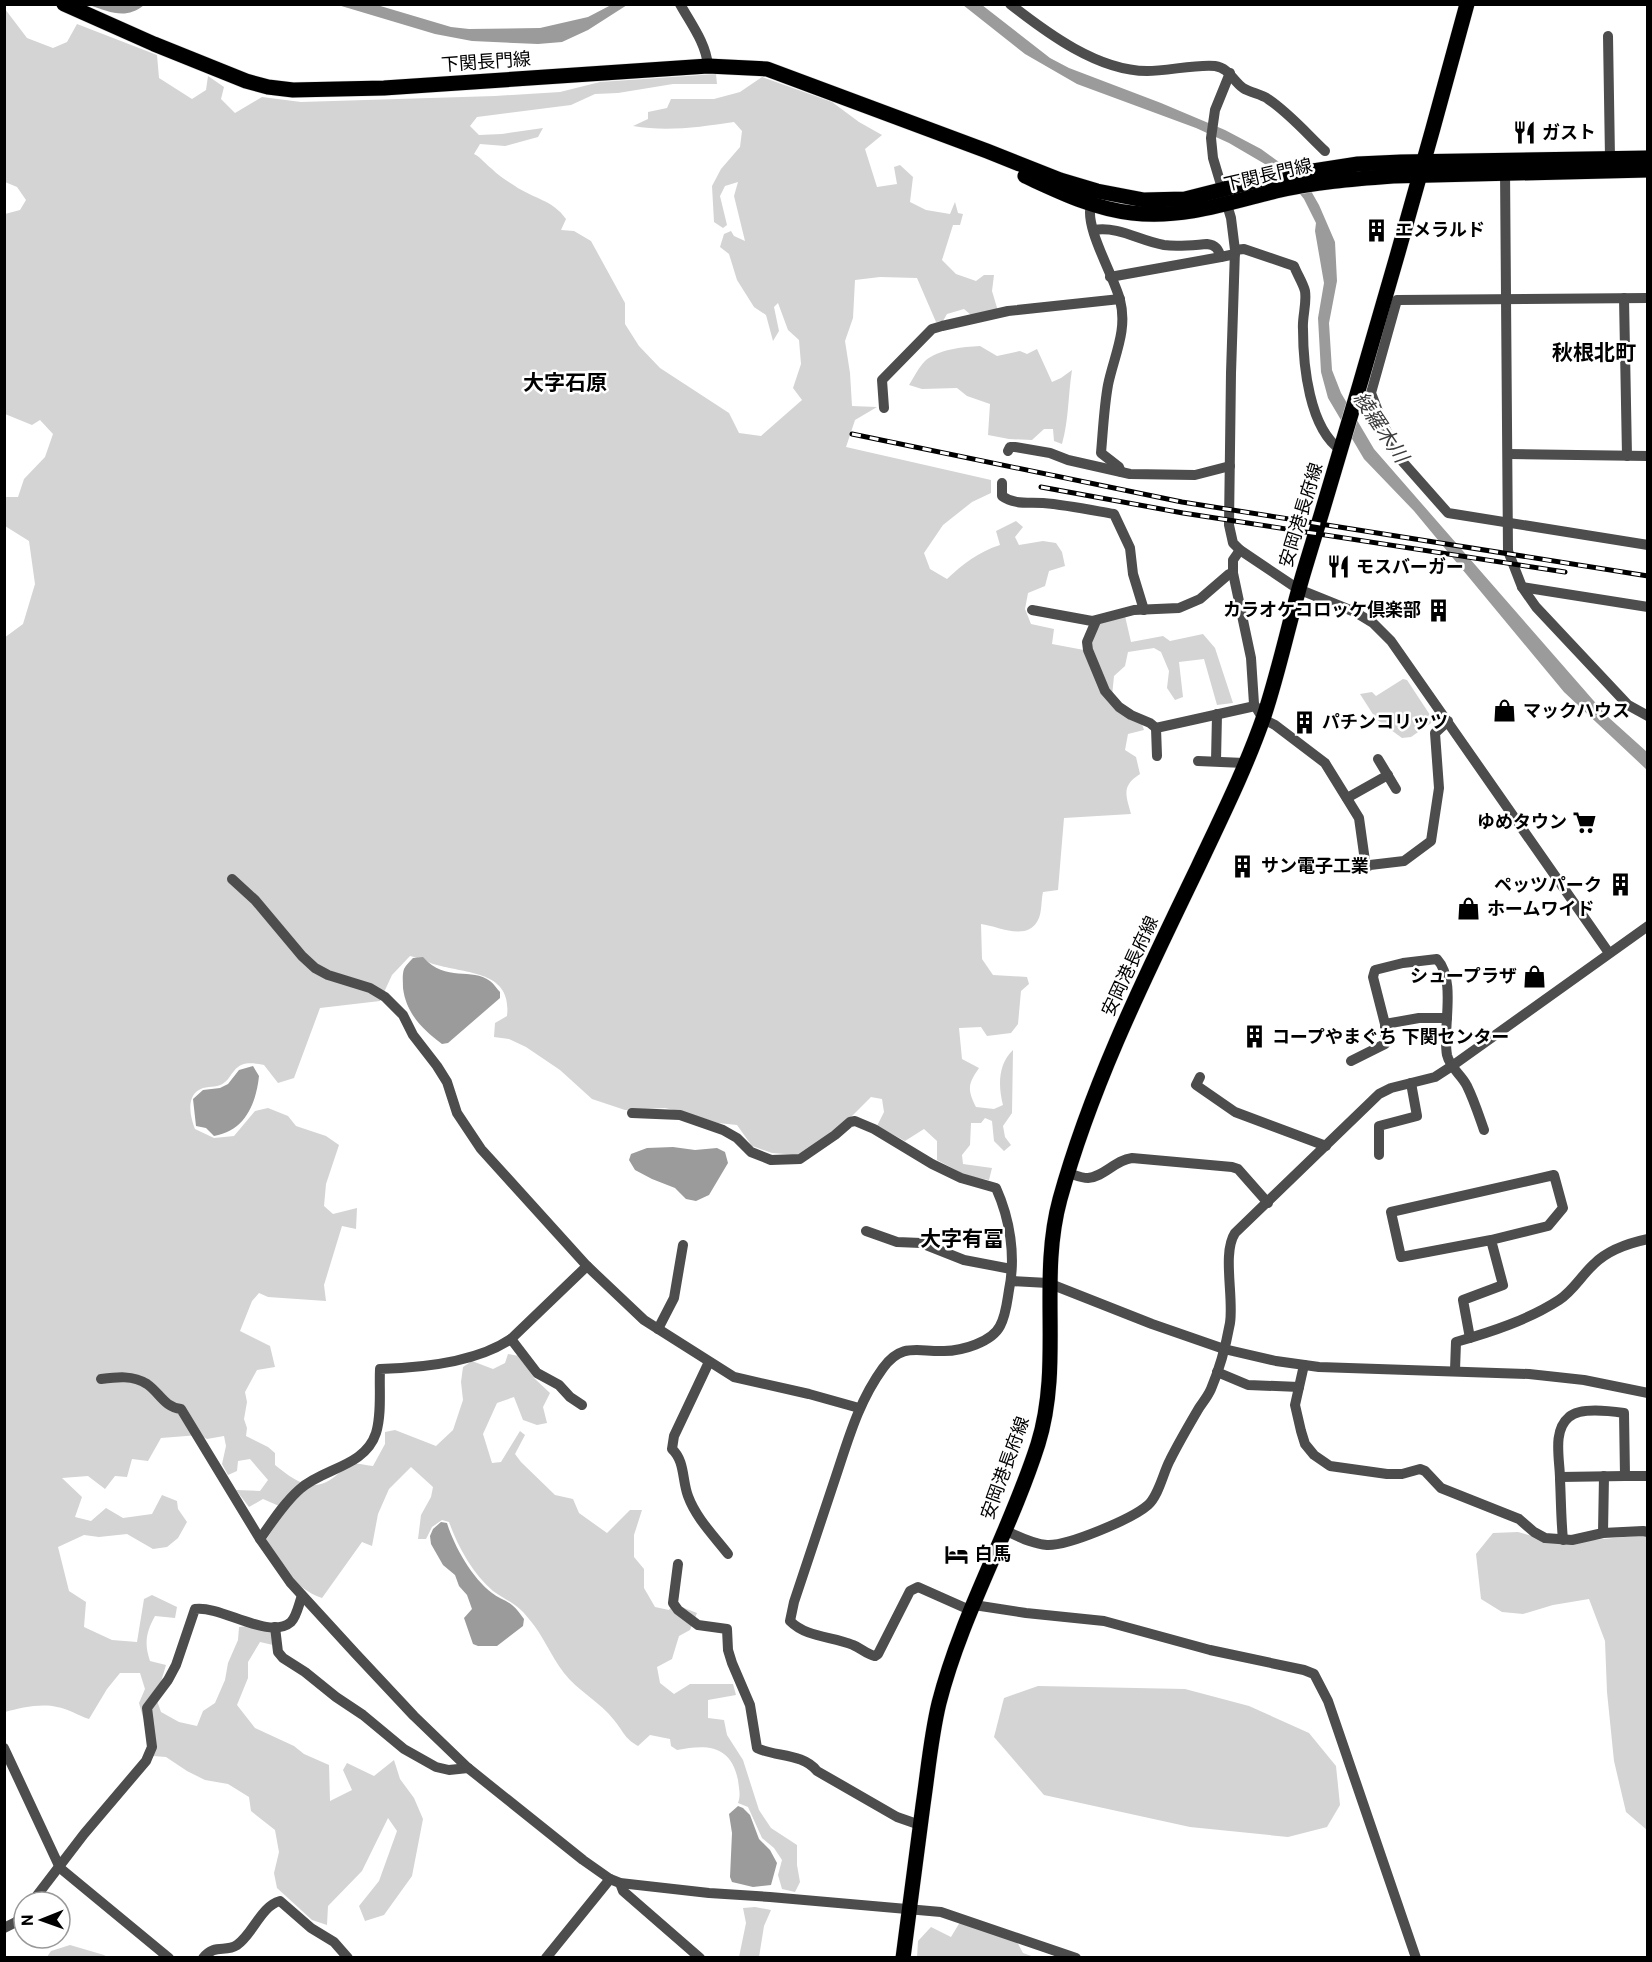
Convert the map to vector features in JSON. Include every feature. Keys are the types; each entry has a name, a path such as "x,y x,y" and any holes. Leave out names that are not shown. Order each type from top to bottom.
{"main road":[{"name":"下関長門線","path":"64,4 246,81 293,90 384,88 708,66 767,69 1060,180 1122,197 1166,200 1226,197"},
{"name":"安岡港長府線","path":"903,1958 939,1702 1038,1442 1046,1408 1050,1369 1048,1283 1059,1202 1109,1056 1244,763 1342,447 1467,4"},
{"name":"下関長門線","path":"916,126 1091,205 1151,215 1186,213 1226,197 1272,184 1309,170 1358,164 1422,168 1647,158"},
{"name":"下関長門線","path":"1505,166 1647,170"},
{"name":"下関長門線","path":"1272,184 1320,183 1393,176 1422,168"}],"street":[{"path":"680,4 707,53 708,66"},
{"path":"1010,4 1043,30 1074,48 1126,69 1146,71 1216,66 1230,73 1243,88 1267,98 1286,113 1325,152"},
{"path":"1608,36 1610,158"},
{"path":"1230,73 1211,125 1211,150 1226,197 1235,252 1230,466 1230,534 1233,543 1298,590 1355,612 1390,640 1609,952"},
{"path":"1505,166 1508,551 1522,587 1536,606 1628,705 1647,716"},
{"path":"1091,205 1089,211 1094,230 1120,299 1121,336 1108,384 1101,453 1119,467 1121,472"},
{"path":"1094,230 1115,229 1142,240 1165,245 1214,245 1221,257"},
{"path":"1110,277 1221,257 1244,249 1294,266 1305,291 1303,341 1310,391 1325,436 1332,444 1342,447"},
{"path":"1624,298 1628,456"},
{"path":"1647,298 1396,300 1371,393 1383,424 1402,461 1448,513 1647,545"},
{"path":"884,408 882,380 932,329 1008,311 1120,299"},
{"path":"1008,451 1010,447 1015,447 1050,453 1068,460 1130,474 1195,475 1230,466"},
{"path":"1508,454 1647,456"},
{"path":"1002,483 1002,496 1007,500 1114,514 1130,548 1133,574 1144,610"},
{"path":"1240,550 1233,560 1233,573 1251,658 1259,713"},
{"path":"1032,610 1096,621 1134,610 1162,610 1190,605 1233,573"},
{"path":"1522,587 1647,607"},
{"path":"1096,621 1087,642 1088,650 1105,691 1131,715 1156,728"},
{"path":"1156,728 1217,714 1259,713 1325,763 1359,818 1366,868 1404,861 1431,841 1439,788 1435,734 1448,721"},
{"path":"1216,761 1217,714"},
{"path":"1156,728 1156,756"},
{"path":"1378,759 1396,789"},
{"path":"1198,761 1244,763"},
{"path":"1347,798 1388,775"},
{"path":"232,879 255,900 302,956 315,968 327,975 370,988 385,997 404,1015 413,1035 447,1082 458,1113 481,1149 587,1266 644,1320 734,1377 858,1408"},
{"path":"1004,1530 1034,1543 1058,1544 1082,1538 1148,1504 1154,1497 1174,1451 1211,1390 1217,1372 1230,1320 1230,1240 1235,1233 1379,1094 1390,1088 1435,1077 1647,926"},
{"path":"1351,1061 1385,1044 1385,1024 1373,977 1375,970 1403,963 1437,959 1446,983 1449,1005 1447,1055 1452,1066 1466,1084 1473,1113 1484,1130"},
{"path":"1385,1024 1419,1018 1447,1018"},
{"path":"1200,1077 1196,1085 1235,1112 1326,1146"},
{"path":"1379,1155 1379,1126 1417,1116 1411,1083"},
{"path":"632,1113 680,1115 723,1130 737,1138 752,1152 771,1160 800,1159 850,1122 855,1121 874,1129 932,1164 969,1181 996,1188 1010,1232 1011,1275 1005,1313 1000,1328 990,1338 969,1346 946,1351 915,1348 893,1356 884,1366 858,1408 794,1602 790,1621 797,1629 854,1645 875,1656 910,1591 918,1587 973,1608 1104,1621 1210,1650 1314,1674 1328,1701 1416,1958"},
{"path":"1068,1173 1084,1177 1096,1176 1125,1159 1131,1158 1232,1167 1238,1169 1268,1203"},
{"path":"1554,1175 1563,1208 1548,1226 1491,1240 1401,1257 1391,1212 1554,1175"},
{"path":"866,1231 897,1242 921,1243 963,1260 1011,1275 1048,1283 1152,1324 1224,1349 1276,1361 1304,1365 1556,1376 1647,1393"},
{"path":"1455,1370 1456,1342 1511,1324 1559,1300 1571,1290 1595,1262 1625,1244 1647,1239"},
{"path":"1470,1338 1463,1300 1503,1285 1491,1240"},
{"path":"658,1329 674,1298 683,1245"},
{"path":"260,1539 287,1501 300,1488 361,1456 369,1446 376,1433 380,1369 428,1366 500,1347 512,1340 587,1266"},
{"path":"512,1340 537,1373 559,1385 570,1397 582,1405"},
{"path":"708,1362 674,1436 672,1449 678,1454 692,1504 728,1554"},
{"path":"1304,1365 1295,1405 1303,1437 1305,1444 1322,1462 1330,1466 1387,1474 1425,1470 1441,1488 1520,1519 1534,1532 1545,1538 1563,1540 1603,1533 1647,1532"},
{"path":"1217,1372 1248,1384 1299,1387"},
{"path":"101,1379 123,1376 139,1380 148,1385 166,1404 173,1408 181,1408 260,1539 302,1596 414,1716 468,1768 583,1860 615,1881 622,1891 700,1958"},
{"path":"1563,1540 1558,1461 1559,1436 1566,1418 1572,1414 1603,1410 1624,1413 1625,1476"},
{"path":"1603,1533 1604,1476"},
{"path":"1560,1477 1647,1476"},
{"path":"678,1564 675,1607 698,1625 727,1629 728,1650 750,1705 757,1748 785,1755 813,1766 817,1771 897,1817 920,1825"},
{"path":"42,1890 84,1834 146,1761 152,1747 147,1708 176,1665 195,1609 204,1608 253,1623 282,1627 291,1622 302,1596"},
{"path":"275,1627 278,1652 283,1658 363,1715 404,1749 436,1767 449,1770 468,1768"},
{"path":"4,1748 60,1868 169,1958"},
{"path":"615,1881 709,1893 940,1912 1076,1958"},
{"path":"546,1958 615,1881"},
{"path":"203,1958 216,1948 238,1944 272,1905 280,1901 311,1928 334,1941 348,1958"}],"shaded area":[{"path":"144,4 137,10 124,13 111,12 89,5"},
{"path":"338,5 377,5 451,27 469,29 540,28 588,17 611,5 627,5 588,30 562,42 538,44 472,41 435,34"},
{"path":"963,5 982,5 1050,58 1069,68 1225,130 1261,149 1298,176 1319,205 1335,242 1337,281 1329,323 1332,370 1341,393 1374,449 1607,716 1647,752 1647,770 1564,692 1414,511 1364,459 1328,398 1321,372 1318,318 1324,283 1315,231 1316,223 1304,199 1293,185 1270,167 1229,143 1196,128 1077,84 1025,54"},
{"path":"5,9 27,38 53,48 67,42 77,24 157,55 159,78 192,99 206,90 208,76 224,87 221,99 235,113 262,97 301,102 495,96 560,92 600,82 716,74 717,84 673,84 618,93 595,94 571,105 477,117 470,126 479,135 543,128 538,137 505,146 480,144 474,154 497,174 561,213 566,219 561,230 574,231 591,241 625,303 625,324 639,346 660,368 729,413 739,433 761,436 802,400 793,388 801,364 799,340 788,330 778,303 774,307 779,331 773,341 766,315 754,307 737,280 729,254 720,247 724,234 731,231 734,236 745,241 734,196 738,182 725,186 720,196 727,225 723,228 714,222 712,186 721,169 740,147 742,131 734,122 671,129 633,126 648,119 648,112 667,108 671,99 714,99 740,92 762,77 832,102 859,122 882,135 865,149 877,187 897,184 894,167 900,165 913,177 910,202 926,210 950,214 955,202 958,213 963,214 960,225 953,225 942,260 956,274 976,281 984,275 994,275 992,291 998,311 971,315 964,309 947,314 943,321 936,322 917,278 880,277 855,280 853,318 845,341 852,406 877,407 855,420 846,447 991,480 991,493 972,502 943,525 924,553 930,569 947,579 971,559 1000,545 996,531 1016,521 1023,527 1015,537 1019,545 1043,541 1056,543 1062,552 1065,566 1049,571 1045,586 1028,593 1025,609 1031,624 1054,629 1052,644 1084,650 1098,624 1125,616 1131,642 1163,636 1170,641 1203,634 1215,648 1233,703 1217,705 1204,659 1179,662 1183,697 1175,700 1167,688 1169,671 1161,652 1154,648 1128,652 1125,666 1114,676 1112,696 1141,721 1144,730 1128,734 1125,750 1136,757 1140,774 1134,778 1126,791 1131,814 1064,818 1058,890 1043,892 1039,917 1033,927 1027,930 1012,931 981,924 982,959 993,975 1027,977 1029,984 1021,991 1018,1024 1011,1033 987,1036 981,1027 959,1028 962,1059 979,1068 970,1087 976,1107 994,1109 1003,1105 1000,1076 1004,1062 1013,1050 1012,1113 1003,1126 1005,1137 1011,1145 1004,1151 994,1141 992,1121 985,1118 981,1123 971,1123 970,1145 962,1155 963,1164 992,1168 989,1180 967,1176 937,1160 937,1141 924,1129 905,1141 877,1126 884,1112 882,1099 871,1097 845,1123 799,1155 772,1153 752,1146 737,1125 718,1123 665,1108 625,1110 592,1099 560,1070 526,1047 509,1039 494,1037 495,1023 507,1016 507,1002 503,991 496,983 477,974 410,956 392,975 380,1001 320,1008 294,1078 278,1083 264,1065 244,1064 222,1084 197,1091 191,1100 190,1106 195,1129 214,1138 234,1136 255,1111 268,1108 288,1116 296,1126 326,1136 339,1145 326,1184 324,1206 333,1214 357,1208 356,1229 342,1226 324,1285 326,1301 268,1297 259,1293 252,1301 240,1331 270,1346 275,1367 257,1370 245,1392 246,1436 275,1453 275,1465 294,1479 308,1484 323,1484 351,1465 373,1466 385,1444 385,1432 395,1430 436,1446 453,1430 463,1400 461,1382 463,1367 472,1361 493,1369 505,1363 508,1354 519,1356 534,1378 550,1393 543,1407 547,1423 537,1425 523,1420 514,1397 497,1403 483,1434 492,1463 501,1462 520,1431 525,1435 515,1454 521,1462 555,1495 573,1499 579,1513 607,1533 630,1510 642,1510 634,1535 634,1557 644,1569 644,1588 655,1607 669,1610 672,1606 679,1606 697,1613 690,1630 679,1636 672,1659 657,1667 660,1683 674,1694 690,1684 733,1684 736,1695 708,1700 708,1718 724,1720 727,1735 743,1760 759,1810 771,1828 797,1845 800,1882 795,1892 782,1889 778,1875 782,1860 774,1848 762,1838 748,1807 738,1803 740,1795 735,1768 724,1754 698,1747 677,1750 671,1746 670,1739 650,1735 638,1746 633,1743 608,1714 564,1673 539,1632 524,1613 493,1591 479,1577 457,1541 449,1522 442,1520 432,1527 426,1539 418,1539 421,1515 431,1497 433,1487 411,1467 389,1489 378,1514 372,1546 362,1542 322,1598 312,1594 296,1582 266,1540 286,1509 263,1499 249,1507 236,1490 260,1491 268,1480 250,1459 238,1461 237,1471 228,1475 222,1464 226,1446 224,1436 207,1439 199,1435 161,1438 148,1461 132,1459 127,1477 115,1476 105,1489 88,1476 62,1478 82,1497 75,1517 91,1521 106,1508 123,1518 152,1514 162,1495 177,1501 178,1509 187,1522 178,1538 167,1547 153,1549 127,1534 99,1537 84,1535 58,1547 69,1591 86,1602 84,1627 112,1640 137,1642 144,1599 152,1595 177,1607 175,1618 155,1616 147,1638 150,1661 166,1665 156,1698 161,1712 179,1722 197,1726 203,1711 215,1703 225,1680 228,1663 238,1640 239,1627 272,1629 273,1645 260,1642 248,1662 248,1678 237,1705 255,1728 329,1765 330,1801 352,1790 343,1770 347,1763 374,1776 394,1760 400,1779 414,1798 423,1819 412,1876 384,1915 365,1921 359,1906 379,1881 397,1831 388,1818 362,1871 328,1906 327,1925 312,1920 277,1888 274,1873 279,1852 275,1830 251,1811 249,1797 228,1784 205,1780 166,1757 153,1756 156,1739 143,1717 139,1703 145,1689 140,1673 120,1673 107,1689 89,1719 51,1706 31,1706 5,1712 4,638 23,624 35,584 29,541 5,526 5,497 18,497 24,479 45,457 53,434 40,420 32,425 5,414 5,214 20,210 26,200 17,187 5,182"},
{"path":"980,346 997,356 1020,351 1027,354 1037,349 1052,382 1072,370 1062,444 1054,441 1053,429 1044,429 1032,440 988,435 990,404 967,396 957,388 922,389 909,385 921,366 931,357 951,349"},
{"path":"1403,679 1407,680 1434,721 1411,737 1402,738 1376,719 1360,694 1372,692 1376,696"},
{"path":"423,957 441,970 483,977 500,992 500,998 448,1043 442,1044 416,1020 405,997 404,969 413,958"},
{"path":"253,1066 259,1076 255,1096 252,1106 241,1122 225,1133 214,1136 206,1128 196,1126 193,1099 203,1090 220,1088 228,1084 239,1070"},
{"path":"673,1147 695,1150 717,1148 725,1152 728,1163 709,1195 696,1201 686,1199 675,1188 635,1170 629,1160 631,1154 647,1148"},
{"path":"441,1522 447,1523 454,1542 478,1579 492,1593 512,1605 524,1619 523,1626 497,1646 473,1644 464,1618 472,1609 467,1595 459,1586 455,1575 443,1565 431,1544 430,1536 433,1529"},
{"path":"1518,1532 1558,1543 1647,1535 1647,1830 1626,1812 1614,1761 1607,1692 1605,1641 1589,1599 1553,1605 1523,1614 1502,1612 1481,1599 1476,1554 1493,1533"},
{"path":"1038,1686 1185,1689 1249,1706 1309,1733 1336,1766 1340,1805 1327,1827 1288,1837 1190,1827 1044,1795 994,1737 1004,1698"},
{"path":"738,1806 750,1815 759,1839 770,1850 777,1863 771,1885 753,1887 732,1882 730,1877 732,1833 729,1814"},
{"path":"755,1907 771,1910 764,1926 759,1957 739,1957 746,1923 743,1908"},
{"path":"960,1922 1016,1940 1023,1953 1034,1957 917,1958 918,1941 931,1927 951,1937"},
{"path":"72,1946 107,1957 47,1957 51,1951 72,1950"}],"railway":[{"path":"852,434 1182,502 1648,576"},
{"path":"1041,487 1183,513 1565,572"}],"place":[{"name":"ガスト","path":"1524,133"},
{"name":"エメラルド","path":"1377,230"},
{"name":"モスバーガー","path":"1338,567"},
{"name":"カラオケコロッケ倶楽部","path":"1439,610"},
{"name":"マックハウス","path":"1505,711"},
{"name":"パチンコリッツ","path":"1304,722"},
{"name":"ゆめタウン","path":"1585,822"},
{"name":"サン電子工業","path":"1243,866"},
{"name":"ペッツパーク","path":"1620,885"},
{"name":"ホームワイド","path":"1469,909"},
{"name":"シュープラザ","path":"1535,976"},
{"name":"コープやまぐち 下関センター","path":"1254,1037"},
{"name":"白馬","path":"957,1554"}],"district":[{"name":"秋根北町","path":"1594,353"},
{"name":"大字石原","path":"565,383"},
{"name":"大字有冨","path":"962,1239"}],"water label":[{"name":"綾羅木川","path":"1381,427"}]}
